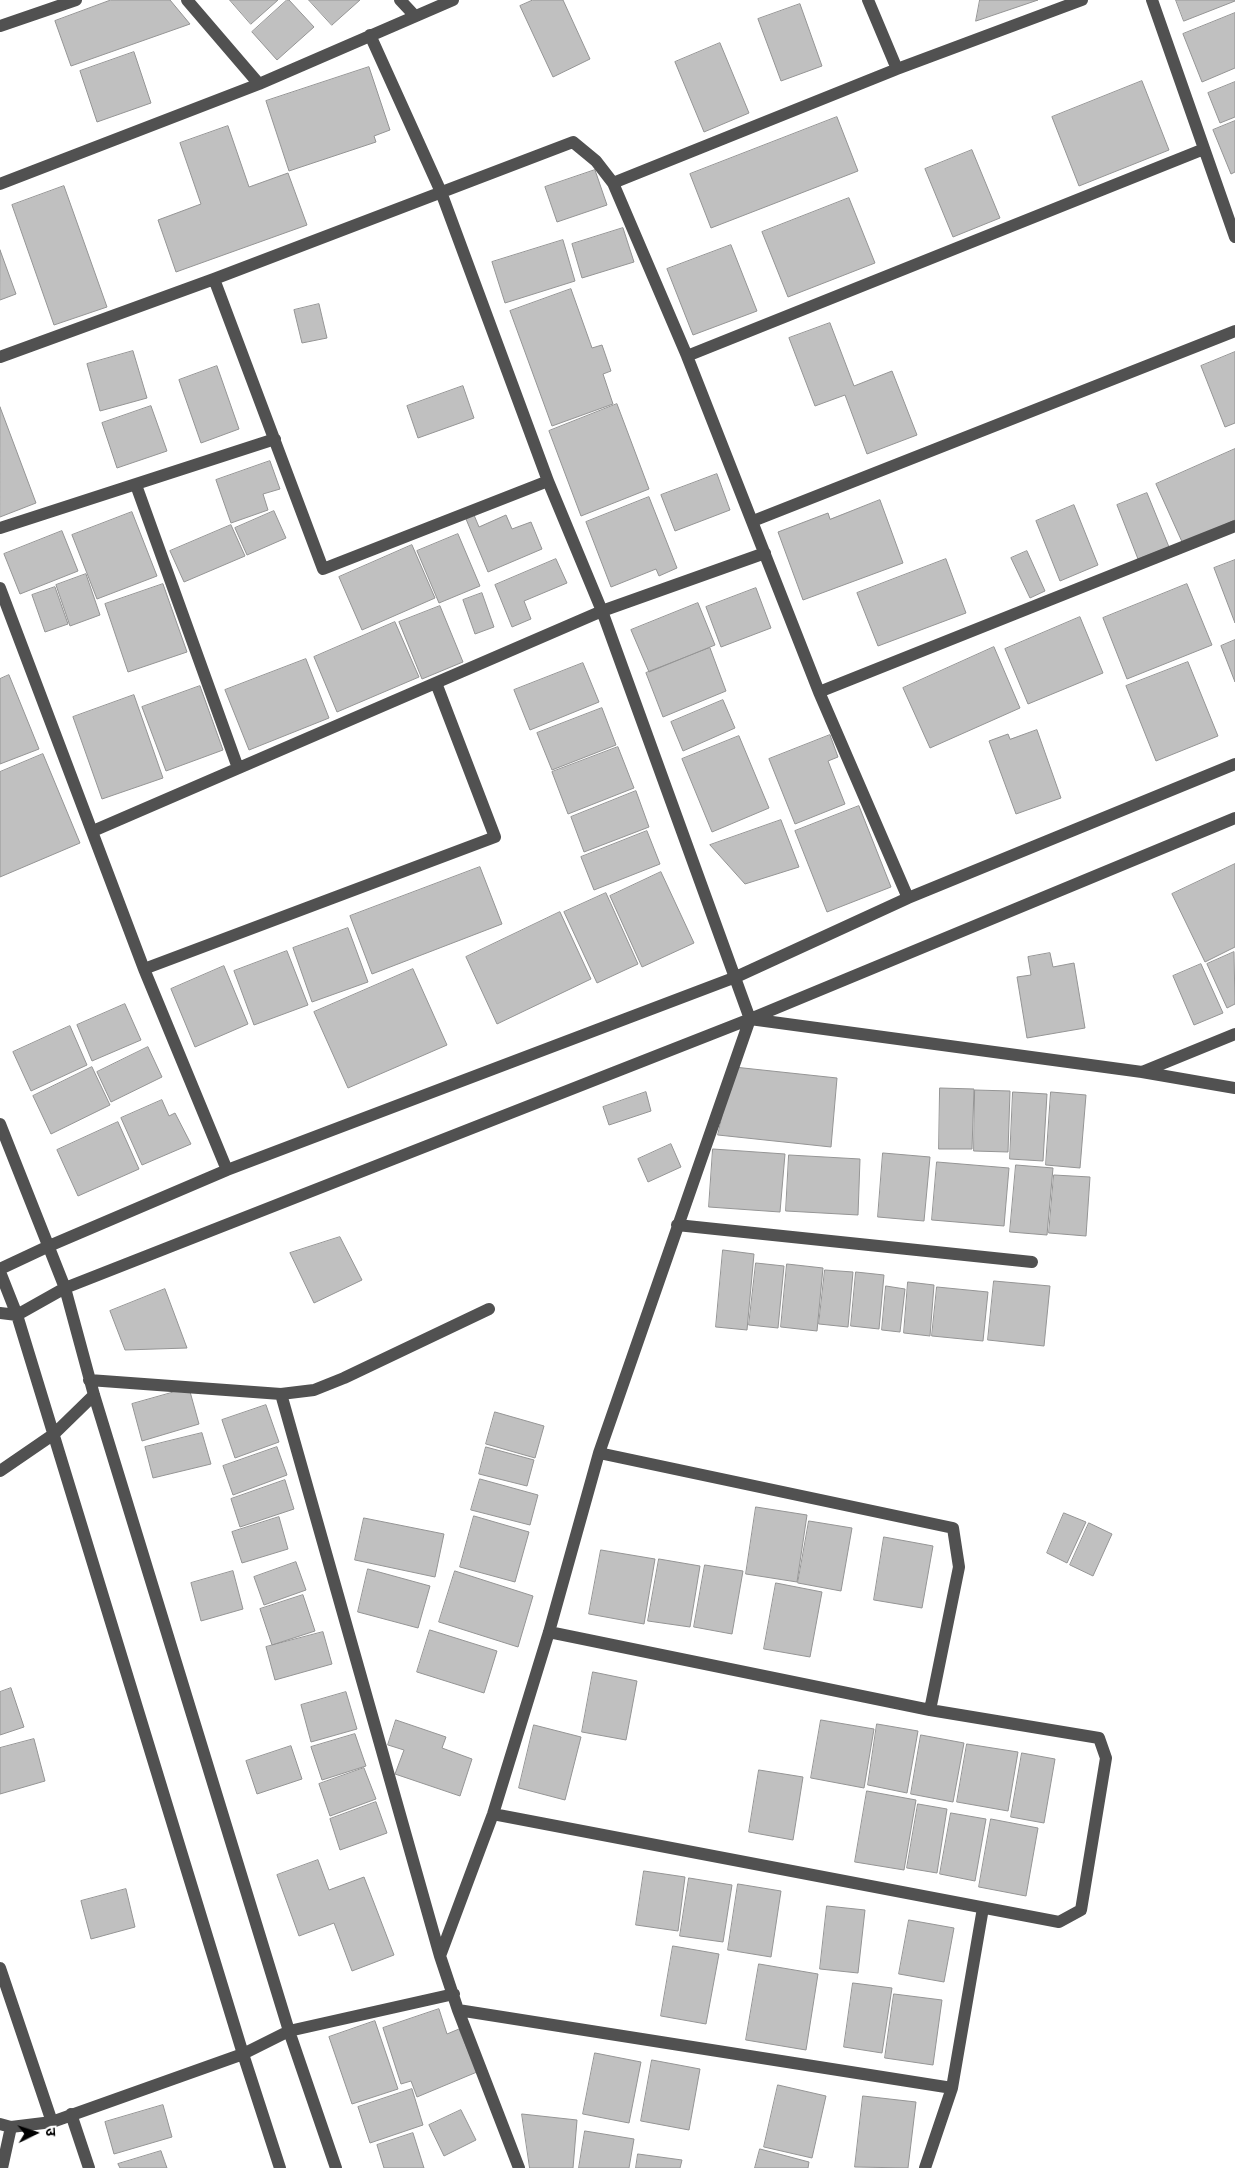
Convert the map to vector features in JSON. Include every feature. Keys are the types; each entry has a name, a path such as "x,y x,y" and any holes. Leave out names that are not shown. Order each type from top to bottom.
{"street":[{"path":"0,26 76,0"},
{"path":"187,0 258,84"},
{"path":"400,0 415,16"},
{"path":"0,184 258,84 453,0"},
{"path":"868,0 897,69"},
{"path":"613,183 897,69 1082,0"},
{"path":"1152,0 1235,237"},
{"path":"370,35 441,192 548,481 602,611 750,1019 599,1453 549,1632 493,1814 440,1956"},
{"path":"0,357 214,279 573,142 596,161 613,183 687,356 819,692 908,898"},
{"path":"687,356 1204,149"},
{"path":"214,279 323,568 548,481"},
{"path":"753,521 1235,330"},
{"path":"0,528 275,439"},
{"path":"136,485 238,768"},
{"path":"819,692 1235,526"},
{"path":"93,831 602,611 766,553"},
{"path":"0,588 144,969 227,1170"},
{"path":"144,969 495,837 436,684"},
{"path":"280,2168 243,2054 17,1315 0,1270 49,1246 227,1170 736,977 908,898 1235,764"},
{"path":"0,1314 17,1315 66,1288 750,1019 1235,818"},
{"path":"750,1019 1142,1072 1235,1088"},
{"path":"1142,1072 1235,1034"},
{"path":"0,1124 66,1288 89,1380 289,2031 336,2168"},
{"path":"677,1225 1032,1262"},
{"path":"89,1380 281,1394 314,1390 344,1378 488,1309"},
{"path":"281,1394 440,1956 458,2010 519,2168"},
{"path":"0,1471 54,1434 94,1396"},
{"path":"599,1453 953,1528 960,1568 930,1710"},
{"path":"493,1814 1059,1922 1081,1910 1106,1758 1099,1738 930,1710 549,1632"},
{"path":"925,2168 952,2088 983,1908"},
{"path":"0,1968 52,2122"},
{"path":"2,2168 5,2126 52,2122 243,2054 289,2031 454,1994"},
{"path":"458,2010 952,2088"},
{"path":"71,2114 90,2168"}],"building":[{"path":"111,0 170,0 190,24 71,66 55,21"},
{"path":"230,0 278,0 251,24"},
{"path":"287,0 314,27 277,60 252,32"},
{"path":"309,0 360,0 332,25"},
{"path":"533,0 563,0 590,59 553,77 520,6"},
{"path":"980,0 1038,0 976,21"},
{"path":"1176,0 1235,0 1235,1 1184,21"},
{"path":"800,4 822,66 781,81 758,19"},
{"path":"1235,13 1235,68 1202,82 1183,34"},
{"path":"720,43 749,113 704,132 675,62"},
{"path":"134,52 151,103 97,122 80,71"},
{"path":"369,67 390,130 374,136 376,142 289,171 266,101"},
{"path":"1142,81 1169,150 1079,186 1052,117"},
{"path":"1235,82 1235,117 1220,123 1208,93"},
{"path":"837,117 858,171 711,228 690,174"},
{"path":"1235,121 1235,172 1231,174 1213,130"},
{"path":"228,126 249,187 288,173 307,225 176,272 158,220 201,204 180,143"},
{"path":"972,150 1000,218 953,237 925,169"},
{"path":"595,170 607,205 557,222 545,187"},
{"path":"64,186 107,307 54,325 12,205"},
{"path":"849,198 875,263 788,297 762,232"},
{"path":"623,228 634,262 582,278 572,244"},
{"path":"563,240 575,281 505,303 492,262"},
{"path":"731,245 757,311 693,335 667,269"},
{"path":"0,250 16,294 0,300"},
{"path":"571,289 592,348 602,345 611,371 603,374 613,404 552,426 510,311"},
{"path":"319,304 327,338 302,343 294,310"},
{"path":"830,323 854,386 892,371 917,435 867,454 845,395 815,406 789,338"},
{"path":"133,351 147,398 100,411 87,364"},
{"path":"1235,352 1235,423 1225,427 1201,366"},
{"path":"217,366 239,429 201,443 179,380"},
{"path":"463,386 474,418 418,438 407,406"},
{"path":"617,404 649,489 581,516 549,431"},
{"path":"151,406 167,451 117,468 102,423"},
{"path":"0,407 36,503 0,517"},
{"path":"1235,449 1235,520 1183,544 1156,484"},
{"path":"270,461 280,489 263,494 268,510 231,523 216,480"},
{"path":"717,474 730,510 675,531 661,495"},
{"path":"1147,493 1169,547 1138,559 1117,505"},
{"path":"649,497 677,568 659,576 656,569 611,587 586,522"},
{"path":"880,500 903,563 803,600 778,532 828,513 830,519"},
{"path":"1074,505 1098,565 1060,581 1036,521"},
{"path":"274,511 286,538 247,555 235,528"},
{"path":"132,512 157,576 97,599 72,535"},
{"path":"474,515 479,527 506,515 512,529 531,522 542,549 488,572 466,519"},
{"path":"231,525 245,556 184,582 170,551"},
{"path":"62,531 78,571 20,594 4,554"},
{"path":"458,534 480,586 439,603 417,551"},
{"path":"412,545 435,598 362,630 339,577"},
{"path":"1027,551 1045,591 1030,598 1011,558"},
{"path":"556,559 567,583 524,601 531,619 512,627 495,585"},
{"path":"946,559 966,613 878,646 857,593"},
{"path":"1235,560 1235,623 1214,568"},
{"path":"86,574 100,615 70,626 56,585"},
{"path":"163,584 187,652 128,672 105,604"},
{"path":"1187,584 1212,645 1127,679 1103,618"},
{"path":"55,587 68,624 45,632 32,595"},
{"path":"756,588 771,628 721,647 706,607"},
{"path":"482,593 494,627 475,634 463,600"},
{"path":"698,603 715,645 649,672 631,630"},
{"path":"440,606 463,662 422,679 399,622"},
{"path":"1080,617 1103,673 1028,704 1005,649"},
{"path":"395,622 419,677 337,712 314,657"},
{"path":"1235,640 1235,682 1221,646"},
{"path":"994,647 1020,708 930,748 903,688"},
{"path":"710,648 726,691 663,717 646,673"},
{"path":"306,659 329,718 249,750 225,690"},
{"path":"1188,662 1218,736 1156,761 1126,686"},
{"path":"583,663 599,702 530,730 514,690"},
{"path":"9,675 39,749 0,764 0,679"},
{"path":"200,686 223,750 166,771 142,707"},
{"path":"134,695 163,778 102,799 73,717"},
{"path":"723,700 735,728 683,751 671,722"},
{"path":"602,708 616,745 552,770 537,733"},
{"path":"1037,730 1061,798 1016,814 989,741 1008,734 1010,739"},
{"path":"830,735 838,757 828,761 845,804 795,824 769,759"},
{"path":"739,736 769,808 712,832 682,759"},
{"path":"618,747 634,788 568,814 552,772"},
{"path":"43,754 80,843 0,877 0,772"},
{"path":"636,791 649,827 584,852 571,817"},
{"path":"859,806 891,887 827,912 795,831"},
{"path":"781,820 799,867 745,884 710,845"},
{"path":"647,831 660,864 594,890 581,857"},
{"path":"1235,864 1235,947 1205,962 1172,894"},
{"path":"480,867 502,924 372,974 350,916"},
{"path":"661,872 694,943 642,967 610,896"},
{"path":"606,893 638,964 597,983 564,912"},
{"path":"560,912 591,979 497,1024 466,957"},
{"path":"348,928 368,982 312,1002 293,948"},
{"path":"287,951 308,1005 254,1025 234,971"},
{"path":"1234,952 1235,1004 1227,1008 1207,964"},
{"path":"1050,953 1053,967 1074,963 1085,1028 1027,1038 1017,977 1031,975 1028,957"},
{"path":"1201,964 1223,1013 1194,1025 1173,976"},
{"path":"224,966 248,1024 195,1047 171,989"},
{"path":"413,969 447,1045 348,1088 314,1012"},
{"path":"125,1004 141,1040 92,1061 77,1025"},
{"path":"70,1026 87,1065 31,1091 13,1052"},
{"path":"148,1047 162,1077 111,1102 97,1072"},
{"path":"92,1067 110,1105 51,1134 33,1096"},
{"path":"734,1067 837,1078 831,1147 718,1135"},
{"path":"940,1088 974,1089 972,1149 939,1149"},
{"path":"975,1090 1010,1091 1008,1152 974,1151"},
{"path":"646,1092 651,1111 609,1125 603,1107"},
{"path":"1013,1092 1047,1094 1043,1161 1010,1159"},
{"path":"1051,1092 1086,1095 1080,1168 1046,1165"},
{"path":"162,1100 169,1116 175,1113 191,1144 142,1165 121,1118"},
{"path":"118,1122 139,1169 78,1196 57,1150"},
{"path":"671,1144 681,1167 648,1182 638,1159"},
{"path":"713,1149 785,1154 780,1212 709,1207"},
{"path":"883,1153 930,1157 924,1221 878,1217"},
{"path":"789,1155 860,1159 858,1215 786,1211"},
{"path":"937,1162 1009,1168 1004,1226 932,1220"},
{"path":"1016,1165 1053,1168 1047,1235 1010,1232"},
{"path":"1054,1175 1090,1177 1086,1236 1049,1233"},
{"path":"340,1237 362,1280 314,1303 290,1253"},
{"path":"723,1250 754,1254 747,1330 716,1327"},
{"path":"756,1263 784,1266 778,1328 749,1325"},
{"path":"787,1264 823,1268 817,1331 781,1327"},
{"path":"825,1270 853,1272 848,1327 819,1324"},
{"path":"856,1272 884,1275 879,1329 851,1326"},
{"path":"994,1281 1050,1286 1044,1346 988,1340"},
{"path":"908,1282 934,1285 930,1336 904,1333"},
{"path":"886,1286 905,1289 900,1332 882,1330"},
{"path":"937,1287 988,1292 983,1341 932,1336"},
{"path":"165,1289 187,1348 125,1350 110,1311"},
{"path":"189,1388 199,1424 142,1441 132,1404"},
{"path":"266,1405 279,1442 235,1458 222,1420"},
{"path":"495,1412 544,1426 535,1458 486,1444"},
{"path":"202,1433 211,1464 153,1478 145,1447"},
{"path":"277,1447 287,1475 233,1495 223,1466"},
{"path":"486,1447 534,1460 527,1486 479,1474"},
{"path":"480,1479 538,1495 530,1525 471,1510"},
{"path":"285,1480 294,1509 240,1527 231,1499"},
{"path":"756,1507 807,1515 797,1582 746,1574"},
{"path":"1064,1513 1086,1522 1067,1563 1047,1553"},
{"path":"474,1516 529,1532 515,1582 460,1567"},
{"path":"279,1517 288,1549 242,1563 232,1532"},
{"path":"364,1518 444,1534 435,1577 355,1560"},
{"path":"809,1521 852,1528 841,1591 798,1583"},
{"path":"1089,1523 1112,1534 1093,1576 1070,1565"},
{"path":"884,1537 933,1546 922,1608 874,1600"},
{"path":"601,1550 655,1559 644,1624 589,1614"},
{"path":"659,1559 700,1566 690,1627 648,1621"},
{"path":"296,1562 306,1590 264,1605 254,1577"},
{"path":"705,1565 743,1571 732,1634 694,1627"},
{"path":"368,1569 430,1586 418,1628 358,1612"},
{"path":"233,1571 243,1609 201,1621 191,1583"},
{"path":"455,1571 533,1596 518,1647 439,1622"},
{"path":"776,1583 822,1592 810,1657 764,1649"},
{"path":"303,1595 315,1631 272,1645 260,1609"},
{"path":"430,1630 497,1651 484,1693 417,1672"},
{"path":"323,1632 332,1664 275,1680 266,1647"},
{"path":"593,1672 637,1681 626,1740 582,1732"},
{"path":"11,1688 24,1727 0,1735 0,1692"},
{"path":"346,1692 357,1729 311,1742 301,1705"},
{"path":"396,1720 446,1737 442,1748 472,1759 460,1796 395,1774 404,1750 388,1745"},
{"path":"821,1720 874,1729 864,1788 811,1778"},
{"path":"877,1724 918,1731 907,1793 868,1785"},
{"path":"534,1725 581,1737 565,1800 519,1788"},
{"path":"355,1734 366,1766 322,1780 311,1747"},
{"path":"921,1735 964,1743 953,1802 911,1794"},
{"path":"34,1739 45,1781 0,1794 0,1748"},
{"path":"967,1744 1018,1752 1008,1811 957,1802"},
{"path":"291,1746 302,1779 257,1794 246,1761"},
{"path":"1022,1753 1055,1759 1044,1823 1011,1817"},
{"path":"364,1768 376,1799 330,1816 319,1784"},
{"path":"759,1770 803,1777 793,1840 749,1832"},
{"path":"867,1791 916,1800 904,1870 855,1862"},
{"path":"376,1802 387,1833 340,1850 330,1819"},
{"path":"918,1804 947,1809 937,1873 907,1868"},
{"path":"951,1813 986,1819 975,1881 940,1874"},
{"path":"991,1819 1038,1828 1026,1896 979,1887"},
{"path":"318,1860 329,1890 364,1877 394,1955 352,1971 334,1923 299,1936 277,1875"},
{"path":"644,1871 685,1877 678,1931 636,1925"},
{"path":"689,1878 732,1885 723,1942 680,1936"},
{"path":"738,1884 781,1891 771,1957 728,1950"},
{"path":"126,1889 135,1927 91,1939 81,1901"},
{"path":"827,1906 865,1910 858,1973 820,1969"},
{"path":"909,1920 954,1928 944,1982 899,1974"},
{"path":"673,1946 719,1954 706,2024 661,2016"},
{"path":"759,1964 818,1974 806,2050 746,2040"},
{"path":"853,1983 892,1988 882,2053 844,2047"},
{"path":"894,1994 942,2000 933,2065 885,2058"},
{"path":"439,2009 447,2034 459,2029 477,2072 417,2097 411,2081 401,2084 383,2028"},
{"path":"375,2021 398,2089 352,2104 329,2037"},
{"path":"595,2053 641,2062 629,2123 583,2114"},
{"path":"652,2060 700,2069 689,2130 641,2121"},
{"path":"778,2085 826,2096 812,2158 764,2147"},
{"path":"412,2089 423,2125 370,2143 358,2107"},
{"path":"863,2096 916,2102 908,2168 855,2167"},
{"path":"163,2105 172,2137 114,2154 105,2122"},
{"path":"461,2110 476,2140 444,2156 429,2125"},
{"path":"522,2114 577,2120 573,2168 530,2168"},
{"path":"585,2131 634,2139 629,2168 579,2168"},
{"path":"413,2133 424,2168 384,2168 377,2145"},
{"path":"760,2149 809,2162 808,2168 755,2168"},
{"path":"161,2151 167,2168 120,2168 118,2164"},
{"path":"638,2154 682,2160 680,2168 636,2168"}]}
